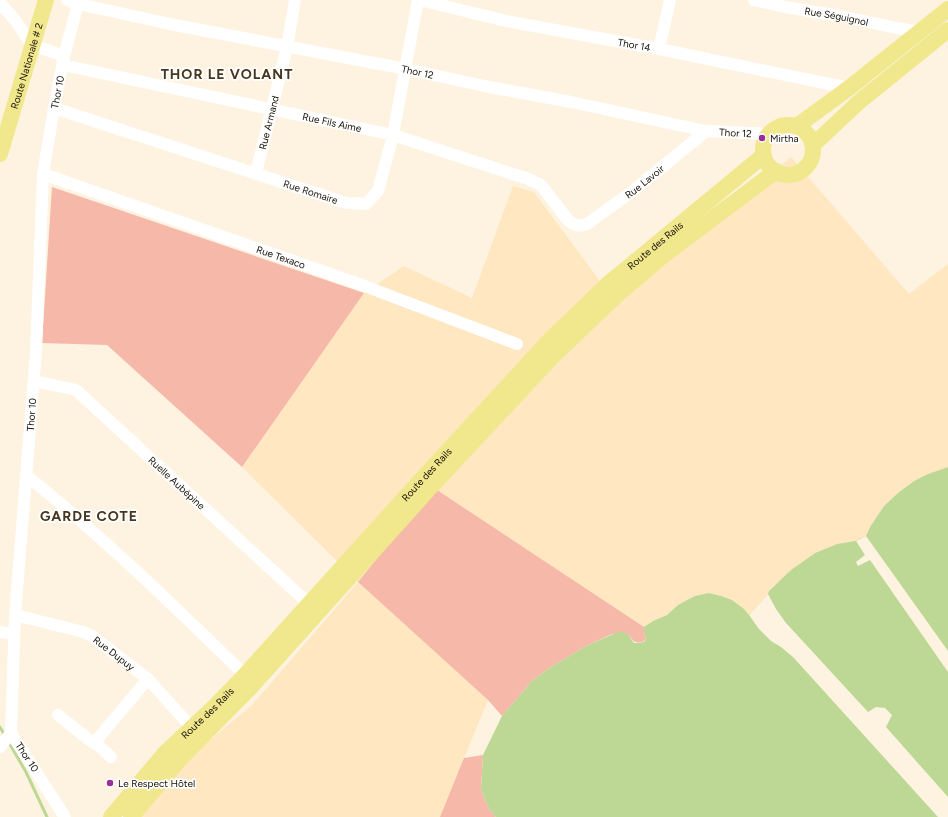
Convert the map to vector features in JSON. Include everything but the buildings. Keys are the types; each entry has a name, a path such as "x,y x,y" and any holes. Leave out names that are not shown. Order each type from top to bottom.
{"main road":[{"name":"Route Nationale # 2","path":"0,154 46,0"},
{"path":"797,126 849,88 948,9"},
{"path":"813,145 860,101 948,30"},
{"path":"782,125 797,126 804,130 810,137 813,145 812,157 809,163 799,172 791,174 783,174 770,167 766,162 764,155 765,140 769,134 782,125"},
{"name":"Route des Rails","path":"111,817 166,752 245,676 420,481 549,341 608,284 764,155"},
{"name":"Route des Rails","path":"131,817 179,760 251,687 428,490 551,358 617,295 664,255 776,171"}],"street":[{"name":"Rue Armand","path":"256,173 287,47 295,0"},
{"name":"Thor 14","path":"419,0 506,20 660,49 849,88"},
{"name":"Rue Romaire","path":"54,108 346,203 366,204 378,191 393,135 419,0"},
{"path":"660,49 670,0"},
{"name":"Rue Séguignol","path":"754,0 920,32"},
{"name":"Thor 12","path":"74,1 170,24 406,69 706,131 769,134"},
{"name":"Thor 10","path":"65,817 11,733 15,615 34,381 43,174 74,1"},
{"path":"0,3 15,20 32,45"},
{"name":"Rue Fils Aime","path":"32,45 64,60 271,109 393,135 526,178 541,185 568,220 572,224 579,227"},
{"name":"Rue Lavoir","path":"579,227 587,224 634,190 706,131"},
{"name":"Rue Texaco","path":"43,174 362,285 517,344"},
{"name":"Ruelle Aubépine","path":"34,381 76,390 309,604"},
{"path":"26,475 56,499 155,588 245,676"},
{"name":"Rue Dupuy","path":"15,615 88,633 148,679 192,728"},
{"path":"0,632 14,634"},
{"path":"94,743 148,679"},
{"path":"58,715 111,757"},
{"path":"0,747 11,733"}],"shaded area":[{"path":"791,157 909,294 948,264 948,467 914,481 898,493 884,506 870,527 866,536 856,541 837,544 815,553 791,570 769,591 749,615 732,600 709,593 678,605 667,615 644,627 434,488 358,582 242,467 364,293 404,266 472,298 513,186 534,192 614,300"},
{"path":"52,187 364,293 242,467 107,345 42,343"},
{"path":"948,467 948,817 496,817 489,809 481,790 483,755 502,716 532,681 548,669 586,646 620,631 628,634 634,643 644,642 646,639 644,627 667,615 678,605 695,596 709,593 721,596 732,600 749,615 769,591 791,570 815,553 837,544 855,541 866,536 870,527 884,506 898,493 914,481"},
{"path":"434,488 644,627 646,639 644,641 637,642 633,641 628,634 612,634 586,646 548,669 532,681 502,716 488,700 358,582"},
{"path":"358,582 488,700 440,817 136,817 203,746 253,704"},
{"path":"483,755 481,790 489,809 496,817 440,817 464,758"}],"pier":[{"path":"866,536 948,651 948,672 870,560 858,566 856,562 865,555 856,541"},
{"path":"768,594 786,623 868,712 876,707 885,708 892,715 886,727 948,797 948,817 938,817 793,657 771,641 759,629 749,615"}],"waterway":[{"path":"0,727 5,736"},
{"path":"8,741 26,772 47,817"}],"place":[{"name":"Mirtha","path":"762,138"},
{"name":"Le Respect Hôtel","path":"110,783"}],"district":[{"name":"THOR LE VOLANT","path":"227,74"},
{"name":"GARDE COTE","path":"89,516"}]}
